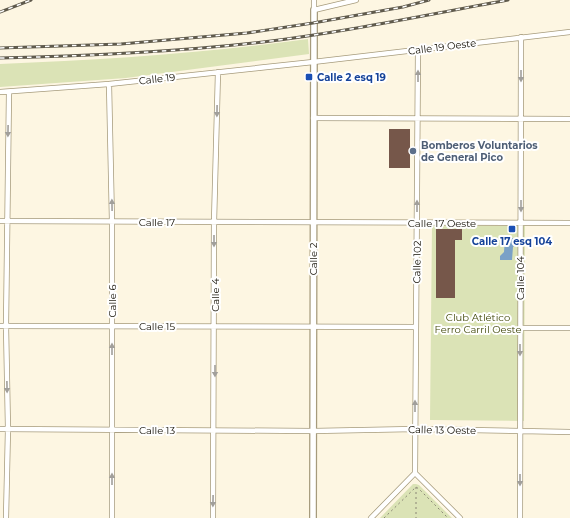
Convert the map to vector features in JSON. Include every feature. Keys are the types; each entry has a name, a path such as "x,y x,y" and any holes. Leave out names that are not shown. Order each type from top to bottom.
{"street":[{"name":"Calle 2","path":"313,518 314,0"},
{"path":"314,10 356,0"},
{"name":"Calle 19 Oeste","path":"313,62 570,32"},
{"name":"Calle 104","path":"520,518 521,37"},
{"name":"Calle 102","path":"415,473 418,50"},
{"name":"Calle 19","path":"0,92 109,84 313,62"},
{"name":"Calle 4","path":"213,518 215,326 214,222 218,72"},
{"name":"Calle 6","path":"109,84 112,222 112,518"},
{"path":"6,518 8,429 6,326 9,92"},
{"path":"313,118 570,119"},
{"name":"Calle 17","path":"0,221 313,222"},
{"name":"Calle 17 Oeste","path":"313,222 570,224"},
{"name":"Calle 15","path":"0,326 416,327"},
{"path":"520,328 570,328"},
{"name":"Calle 13","path":"0,429 313,431"},
{"name":"Calle 13 Oeste","path":"313,431 415,429 570,432"},
{"path":"371,518 415,473 460,518"}],"path":[{"path":"384,518 416,487"},
{"path":"416,487 416,518"},
{"path":"416,487 448,518"}],"green space":[{"path":"308,39 309,54 126,78 0,87 0,64 154,55"},
{"name":"Club Atlético Ferro Carril Oeste","path":"432,225 525,226 524,421 430,420"},
{"path":"413,484 419,485 452,518 380,518"}],"water":[{"path":"505,238 517,238 517,243 513,247 512,260 500,260 500,256 504,252"}],"building":[{"path":"389,129 410,129 410,168 389,168"},
{"path":"436,229 462,229 462,240 455,240 455,298 436,298"}],"railway":[{"path":"0,12 31,0"},
{"path":"0,48 121,44 247,33 403,7 429,0"},
{"path":"0,58 132,53 263,42 355,28 508,0"}],"place":[{"name":"Calle 2 esq 19","path":"309,77"},
{"name":"Bomberos Voluntarios de General Pico","path":"413,151"},
{"name":"Calle 17 esq 104","path":"512,229"}]}
